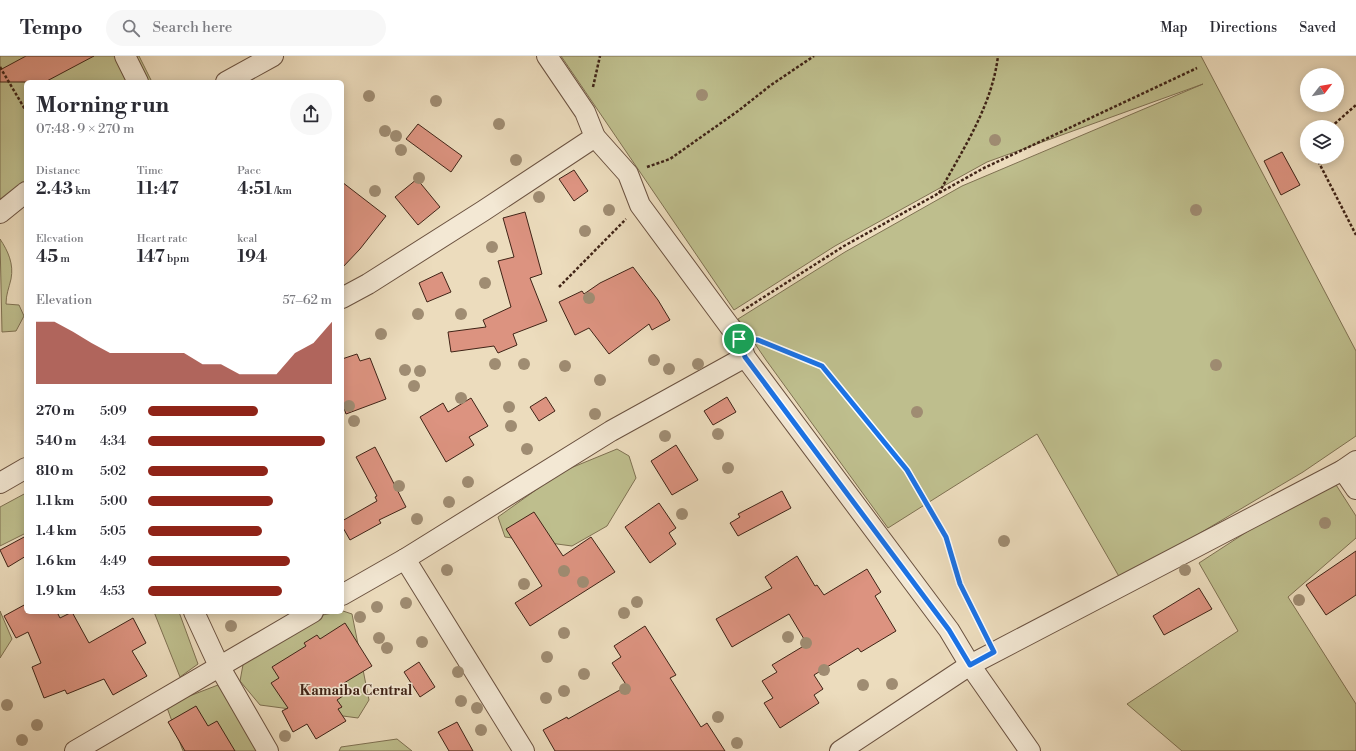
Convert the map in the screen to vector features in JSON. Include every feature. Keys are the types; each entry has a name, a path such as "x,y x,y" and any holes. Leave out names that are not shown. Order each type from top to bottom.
{"street":[{"path":"125,56 137,80"},
{"path":"230,80 273,56"},
{"path":"547,56 585,112 595,137 628,174 640,205 726,320 742,348 949,630 970,665 1030,751"},
{"path":"344,297 368,284 595,137"},
{"path":"0,213 24,194"},
{"path":"344,594 405,559 742,348"},
{"path":"840,751 970,665 1350,465 1356,489"},
{"path":"0,483 24,469"},
{"path":"405,559 524,751"},
{"path":"195,614 219,666 268,751"},
{"path":"75,751 310,614"}],"path":[{"path":"628,174 670,159 738,111 771,85 814,56"},
{"path":"939,193 983,111 995,78 998,56"},
{"path":"0,67 24,108"},
{"path":"726,320 844,246 984,168 1197,68"},
{"path":"1339,120 1356,105"},
{"path":"1320,164 1356,235"},
{"path":"559,287 640,205"},
{"path":"742,348 758,340 822,366 907,470 946,537 960,584 994,652"}],"green space":[{"path":"0,56 139,56 151,80 24,80 24,188 11,196 0,199"},
{"path":"561,56 1201,56 1356,351 1356,436 1303,472 1121,580 1037,434 888,528 738,319 845,252 962,186 1203,84 987,162 835,246 734,310"},
{"path":"0,239 6,248 12,268 6,304 19,305 24,316 16,331 2,332"},
{"path":"617,449 629,456 636,478 607,526 572,546 505,537 498,517 561,472"},
{"path":"1331,477 1356,516 1356,538 1288,597 1356,704 1356,751 1182,751 1127,704 1238,631 1199,563"},
{"path":"24,494 24,534 0,546 0,507"},
{"path":"0,611 12,639 0,658"},
{"path":"344,611 352,614 369,700 358,718 260,705 240,681 247,643 271,625 328,614 344,614"},
{"path":"155,614 180,614 198,664 180,677"},
{"path":"218,685 263,744 265,751 183,751 166,705"},
{"path":"397,739 412,751 339,751 341,747"}],"building":[{"path":"26,56 94,56 49,80 0,82 0,70"},
{"path":"418,124 462,156 451,172 406,139"},
{"path":"1282,152 1300,185 1281,195 1264,161"},
{"path":"574,170 588,191 574,201 559,179"},
{"path":"417,179 440,207 418,225 395,197"},
{"path":"344,184 386,216 360,249 344,266"},
{"path":"525,212 542,274 530,278 547,321 513,334 517,345 498,353 494,346 451,352 448,332 486,327 483,320 511,307 498,261 514,257 503,218"},
{"path":"633,267 658,300 670,320 652,330 649,324 609,354 589,328 575,335 559,302 582,291 584,294 600,283"},
{"path":"442,272 451,292 427,302 419,283"},
{"path":"357,354 360,361 370,358 386,399 346,414 344,408 344,358"},
{"path":"546,397 555,411 539,421 530,407"},
{"path":"727,397 736,412 713,425 704,411"},
{"path":"471,398 488,426 469,437 474,445 446,462 420,417 443,403 448,412"},
{"path":"676,445 698,480 672,495 651,461"},
{"path":"375,447 406,507 379,520 381,523 350,540 344,530 344,520 377,501 375,497 377,496 356,457"},
{"path":"782,491 791,508 738,536 730,523 740,517 738,514"},
{"path":"659,503 676,528 669,533 676,544 650,563 625,527"},
{"path":"534,512 563,556 591,537 615,572 530,626 515,603 542,586 506,529"},
{"path":"24,537 24,557 8,567 0,550"},
{"path":"1356,551 1356,595 1326,615 1306,585"},
{"path":"797,556 815,586 817,585 824,595 867,569 881,592 875,596 896,631 861,652 858,648 814,675 823,689 814,695 819,703 780,728 764,703 773,698 762,681 777,672 772,665 807,644 789,614 732,647 716,619 772,588 765,577"},
{"path":"1199,588 1212,609 1164,635 1153,616"},
{"path":"24,605 24,614 58,614 60,618 68,614 73,614 89,643 133,618 146,643 132,651 147,676 113,695 104,679 67,694 65,690 44,698 32,667 41,663 28,632 16,638 4,616"},
{"path":"345,623 372,666 344,683 350,691 337,700 342,707 338,709 346,721 316,739 307,724 293,732 282,711 288,708 271,683 279,678 272,667 306,646 304,643 317,635 320,639"},
{"path":"645,626 676,675 670,678 701,727 707,723 725,751 555,751 543,730 567,717 568,719 627,686 612,663 621,657 614,646"},
{"path":"419,662 435,687 420,697 404,672"},
{"path":"196,706 208,726 217,721 235,751 185,751 168,722"},
{"path":"457,722 473,751 449,751 438,732"}],"district":[{"name":"Kamaiba Central","path":"356,690"}],"route":[{"path":"739,339 758,340 822,366 907,470 946,537 960,584 994,652 970,665 949,630 745,357 739,339"}]}
